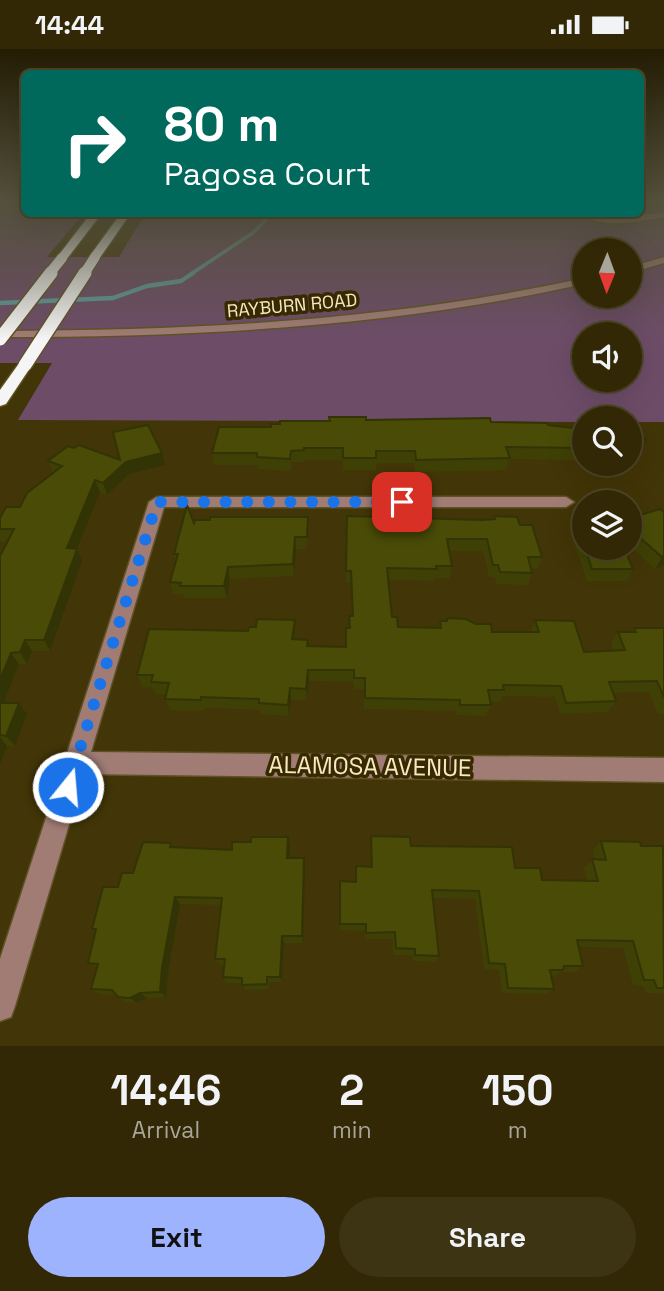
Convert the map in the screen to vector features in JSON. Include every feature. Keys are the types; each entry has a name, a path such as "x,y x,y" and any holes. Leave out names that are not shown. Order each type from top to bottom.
{"highway":[{"path":"0,337 70,248"},
{"path":"0,401 102,248"}],"street":[{"path":"642,266 664,260"},
{"name":"RAYBURN ROAD","path":"0,337 192,331 350,318 497,299 572,284"},
{"path":"0,1006 157,502 566,502"},
{"name":"ALAMOSA AVENUE","path":"76,763 664,770"}],"shaded area":[{"path":"0,248 55,248 47,257 119,257 125,248 572,248 572,308 642,308 642,248 664,248 664,422 642,422 642,406 572,406 572,422 18,420 52,363 0,363"}],"building":[{"path":"329,417 366,417 366,420 490,418 491,422 547,423 572,428 572,448 506,447 510,458 416,460 415,451 376,451 376,458 343,458 343,448 304,448 291,451 290,459 257,457 257,453 212,453 219,427 271,427 271,424 280,424 280,421 330,421"},
{"path":"148,425 162,453 126,462 103,483 95,480 67,548 77,549 44,640 25,640 20,652 11,653 0,680 0,556 14,529 0,529 0,518 6,507 20,507 27,493 62,466 48,461 68,446 74,448 79,445 120,460 113,432"},
{"path":"187,505 194,523 195,520 210,520 210,517 308,517 307,537 295,537 293,564 228,567 224,586 180,586 181,583 170,582 178,554 174,554"},
{"path":"660,509 664,512 662,557 642,540 642,514"},
{"path":"347,516 482,520 495,519 494,516 517,517 520,525 532,525 542,557 528,557 532,573 500,572 498,565 493,565 487,539 447,539 452,566 436,566 437,569 387,568 392,617 397,617 398,627 441,628 440,621 447,621 447,618 491,624 492,632 539,632 535,620 574,621 584,652 625,650 618,632 636,632 634,628 664,628 664,697 657,681 609,682 616,701 566,703 561,686 503,685 504,690 488,690 491,705 460,705 460,700 365,698 365,678 354,678 354,670 308,670 306,689 290,688 288,705 259,703 259,699 165,699 169,683 151,682 153,675 137,675 149,629 248,631 249,627 256,627 257,619 295,620 292,639 308,640 307,646 346,647 346,628 350,628 349,616 353,616 351,571 346,571"},
{"path":"589,560 629,560 633,569 592,569"},
{"path":"0,703 19,703 6,736 0,735"},
{"path":"371,836 410,837 411,846 512,847 515,868 540,868 542,880 598,881 592,859 606,860 601,841 640,842 641,846 663,846 664,988 657,988 654,980 644,980 633,941 577,940 583,966 564,966 563,970 550,970 554,989 508,988 505,964 489,963 479,891 432,890 439,956 415,955 415,949 396,948 395,932 366,933 366,924 340,924 340,881 356,882 356,866 372,867"},
{"path":"251,837 288,837 287,858 304,858 302,936 282,936 280,977 267,977 267,984 242,985 242,978 223,977 225,959 215,959 222,898 175,897 160,992 140,993 130,998 118,997 112,990 91,989 98,964 88,963 96,929 92,929 103,887 118,887 122,873 133,873 143,842 171,843 170,847 232,850 232,842 251,842"}],"waterway":[{"path":"191,274 231,248"},
{"path":"0,303 113,298 147,286 181,281 193,273"}],"route":[{"path":"68,787 157,502 402,502"}]}
